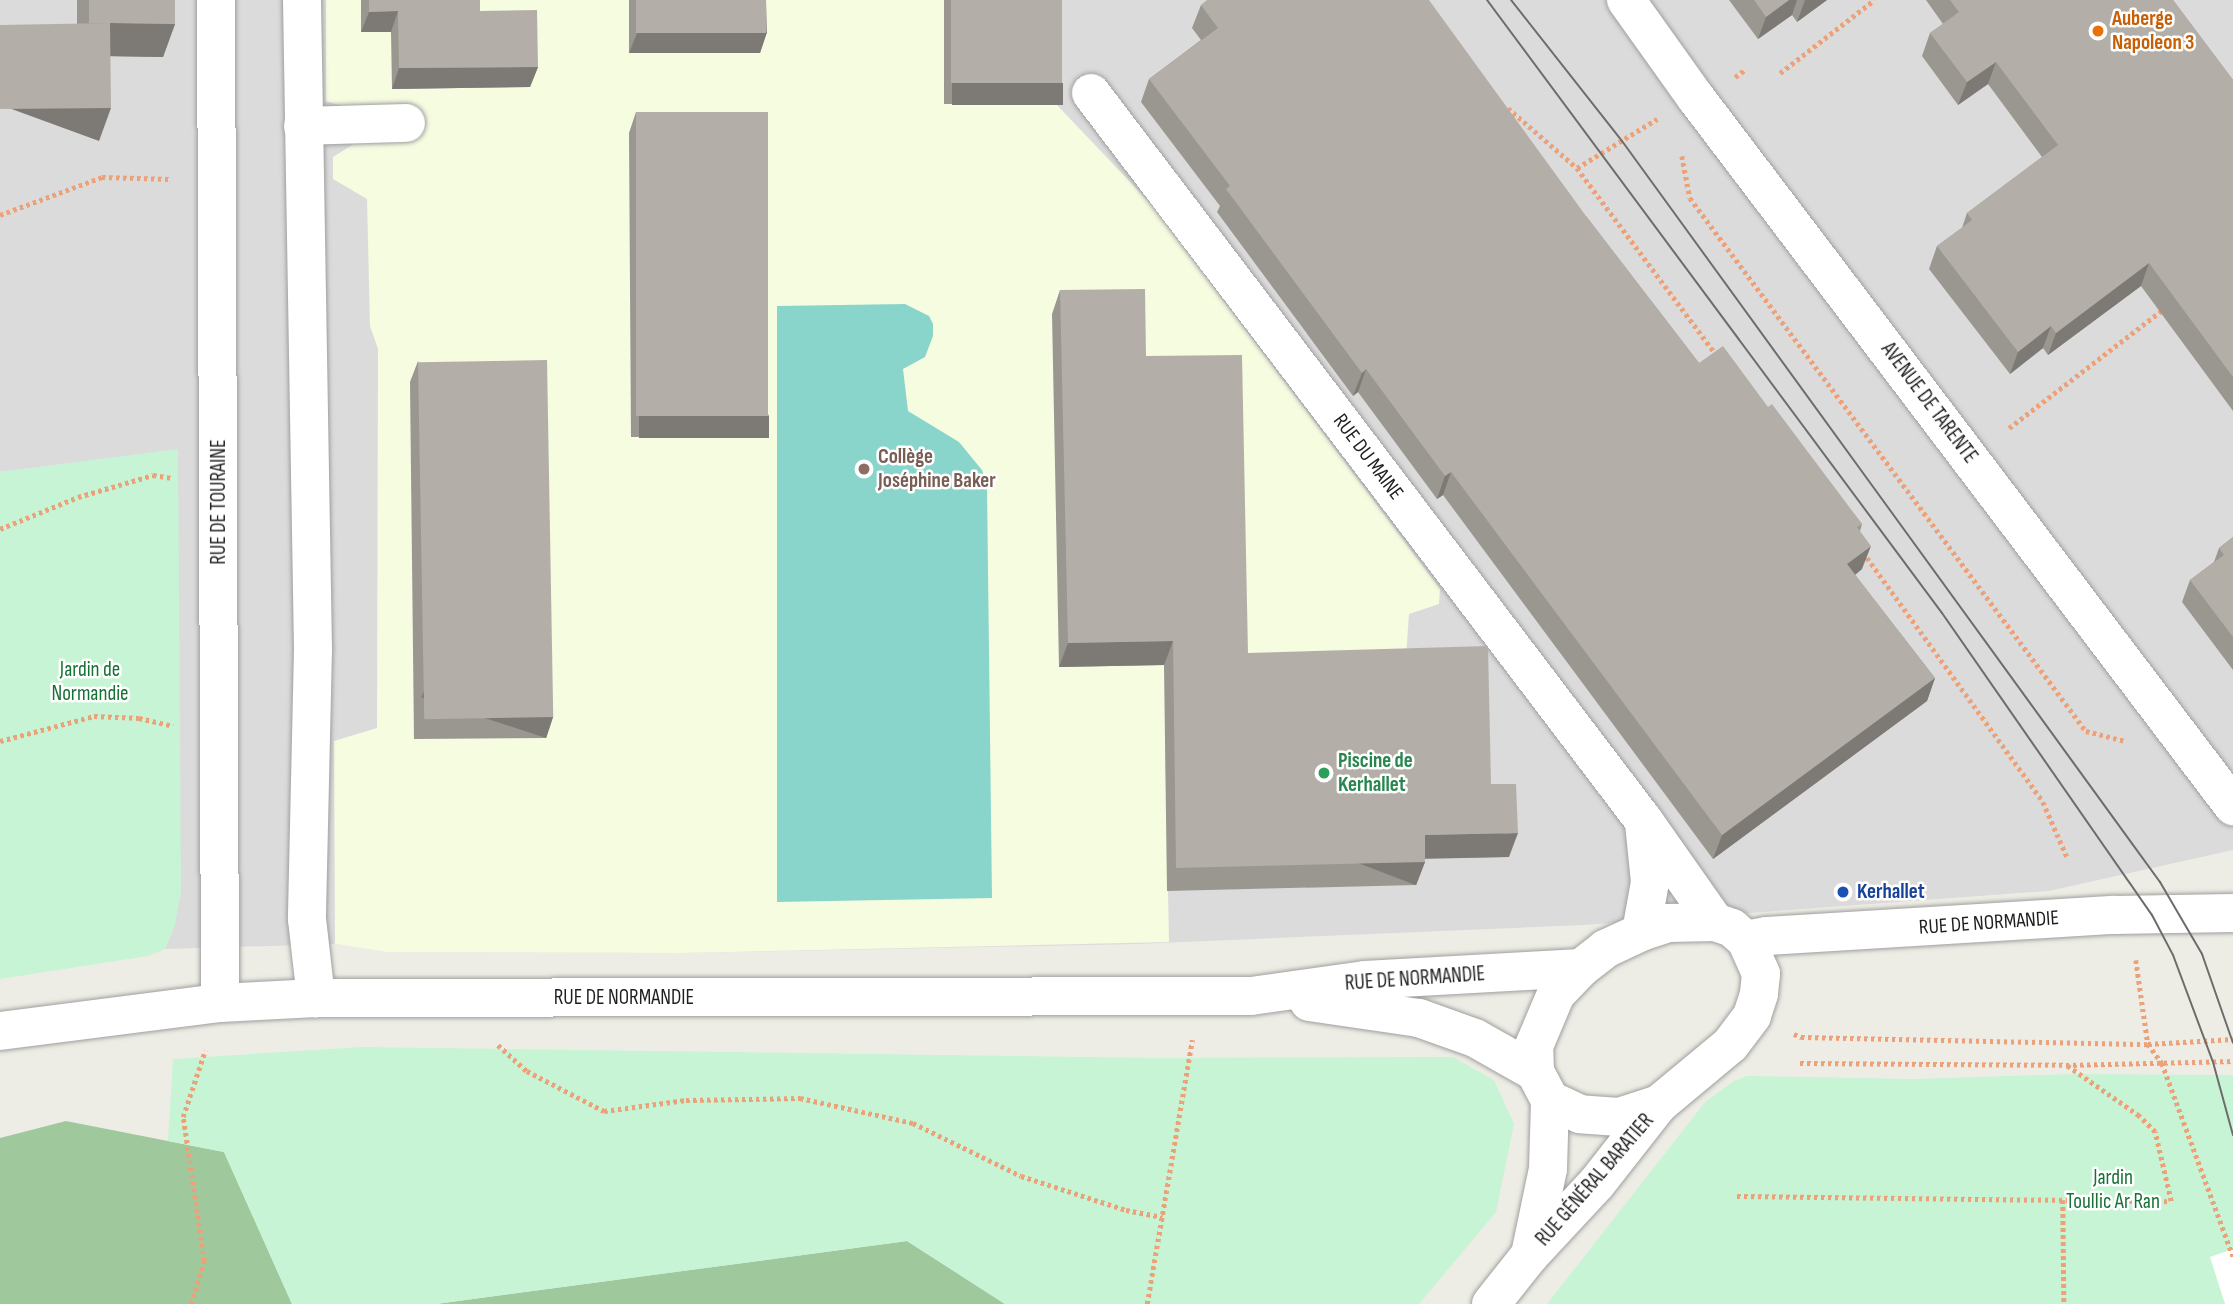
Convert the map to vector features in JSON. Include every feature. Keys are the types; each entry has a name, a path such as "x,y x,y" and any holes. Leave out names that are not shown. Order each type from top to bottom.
{"street":[{"name":"RUE DE TOURAINE","path":"216,0 220,1003"},
{"path":"302,0 313,649 307,919 316,998"},
{"name":"AVENUE DE TARENTE","path":"1626,0 1696,98 2233,806"},
{"name":"RUE DU MAINE","path":"1091,93 1644,821 1731,931"},
{"path":"303,126 406,123"},
{"path":"1642,932 1650,883 1644,821"},
{"name":"RUE DE NORMANDIE","path":"1731,931 1767,936 2114,915 2233,913"},
{"path":"1669,923 1731,931 1761,974 1759,994 1752,1016 1730,1045 1659,1104 1619,1117 1580,1114 1542,1086 1534,1046 1556,994 1581,968 1605,949 1669,923"},
{"name":"RUE DE NORMANDIE","path":"0,1031 220,1003 316,998 1251,996 1365,980 1581,968"},
{"name":"RUE DE NORMANDIE","path":"1251,996 1368,1009 1419,1018 1475,1038 1542,1086"},
{"name":"RUE GÉNÉRAL BARATIER","path":"1530,1255 1548,1169 1542,1086"},
{"name":"RUE GÉNÉRAL BARATIER","path":"1491,1304 1530,1255 1597,1183 1659,1104"}],"path":[{"path":"1780,73 1874,0"},
{"path":"1503,101 1511,113 1577,168 1724,366"},
{"path":"1681,152 1690,198 2086,731 2126,741"},
{"path":"0,215 102,177 217,181"},
{"path":"2008,428 2165,308"},
{"path":"0,529 78,497 153,475 219,483"},
{"path":"1857,544 2043,802 2067,858"},
{"path":"0,741 94,716 139,718 219,737"},
{"path":"2136,959 2148,1044 2162,1063 2232,1253"},
{"path":"1147,1304 1194,1028 1196,997"},
{"path":"464,999 494,1041 527,1071 604,1111 686,1100 800,1098 913,1123 1021,1176 1126,1210 1162,1217"},
{"path":"191,1304 204,1261 183,1117 220,1003"},
{"path":"1752,1016 1801,1037 2148,1044 2233,1039"},
{"path":"1800,1063 2066,1065 2233,1060"},
{"path":"1737,1196 2171,1201 2155,1132 2139,1116 2066,1065"},
{"path":"2063,1200 2064,1304"}],"shaded area":[{"path":"0,0 2233,0 2233,850 2049,891 1584,925 1137,944 682,953 386,952 335,944 165,949 175,925 177,450 0,472"},
{"name":"Collège Joséphine Baker","path":"326,0 1053,0 1056,104 1152,205 1440,589 1439,604 1409,614 1405,671 1165,739 1169,942 682,953 386,952 335,944 334,741 377,728 378,349 370,326 367,199 333,179 333,157 360,140 361,112 326,101"},
{"path":"905,304 929,316 933,324 933,336 925,357 903,369 908,411 959,442 982,470 987,487 992,898 777,902 777,306"}],"green space":[{"name":"Jardin de Normandie","path":"178,449 181,891 175,925 165,949 148,956 0,979 0,472"},
{"path":"361,1047 1157,1058 1453,1057 1494,1080 1514,1124 1496,1212 1419,1304 1005,1304 907,1241 436,1304 292,1304 224,1152 168,1141 173,1059"},
{"name":"Jardin Toullic Ar Ran","path":"2074,1074 2233,1075 2233,1304 1547,1304 1706,1101 1734,1081 1747,1076 1913,1079"},
{"path":"66,1121 224,1152 292,1304 0,1304 0,1138"},
{"path":"907,1241 1005,1304 436,1304"}],"pier":[{"path":"2233,1249 2233,1304 2225,1304 2210,1257"}],"building":[{"path":"89,0 175,0 175,24 89,23"},
{"path":"369,0 480,0 480,11 537,10 538,67 399,68 398,11 369,12"},
{"path":"636,0 766,0 766,33 636,33"},
{"path":"951,0 1062,0 1062,83 951,83"},
{"path":"1207,0 1429,0 1586,216 1699,363 1723,346 1768,407 1772,404 1862,524 1857,527 1871,546 1847,564 1935,678 1722,835 1451,472 1445,476 1366,369 1362,373 1226,189 1230,186 1149,79 1218,28 1201,5"},
{"path":"1754,0 1789,0 1766,17"},
{"path":"1950,0 2173,0 2233,80 2233,377 2149,263 2056,333 2051,326 2018,352 1937,246 1972,220 1967,213 2058,145 1996,62 1967,82 1930,33 1959,12"},
{"path":"110,23 111,108 0,109 0,25"},
{"path":"636,112 768,112 768,416 636,416"},
{"path":"1145,289 1146,356 1242,355 1248,653 1488,646 1491,784 1516,784 1518,833 1425,835 1425,862 1176,868 1173,641 1068,643 1060,290"},
{"path":"547,360 553,717 424,719 418,362"},
{"path":"2233,537 2233,637 2190,580 2224,555 2219,548"}],"tram line":[{"path":"1487,0 1942,613 2152,915 2173,955 2213,1062 2233,1135"},
{"path":"1511,0 1622,141 2160,882 2202,954 2233,1043"}],"place":[{"name":"Auberge Napoleon 3","path":"2098,31"},
{"name":"Collège Joséphine Baker","path":"864,469"},
{"name":"Piscine de Kerhallet","path":"1324,773"},
{"name":"Kerhallet","path":"1843,892"}]}
